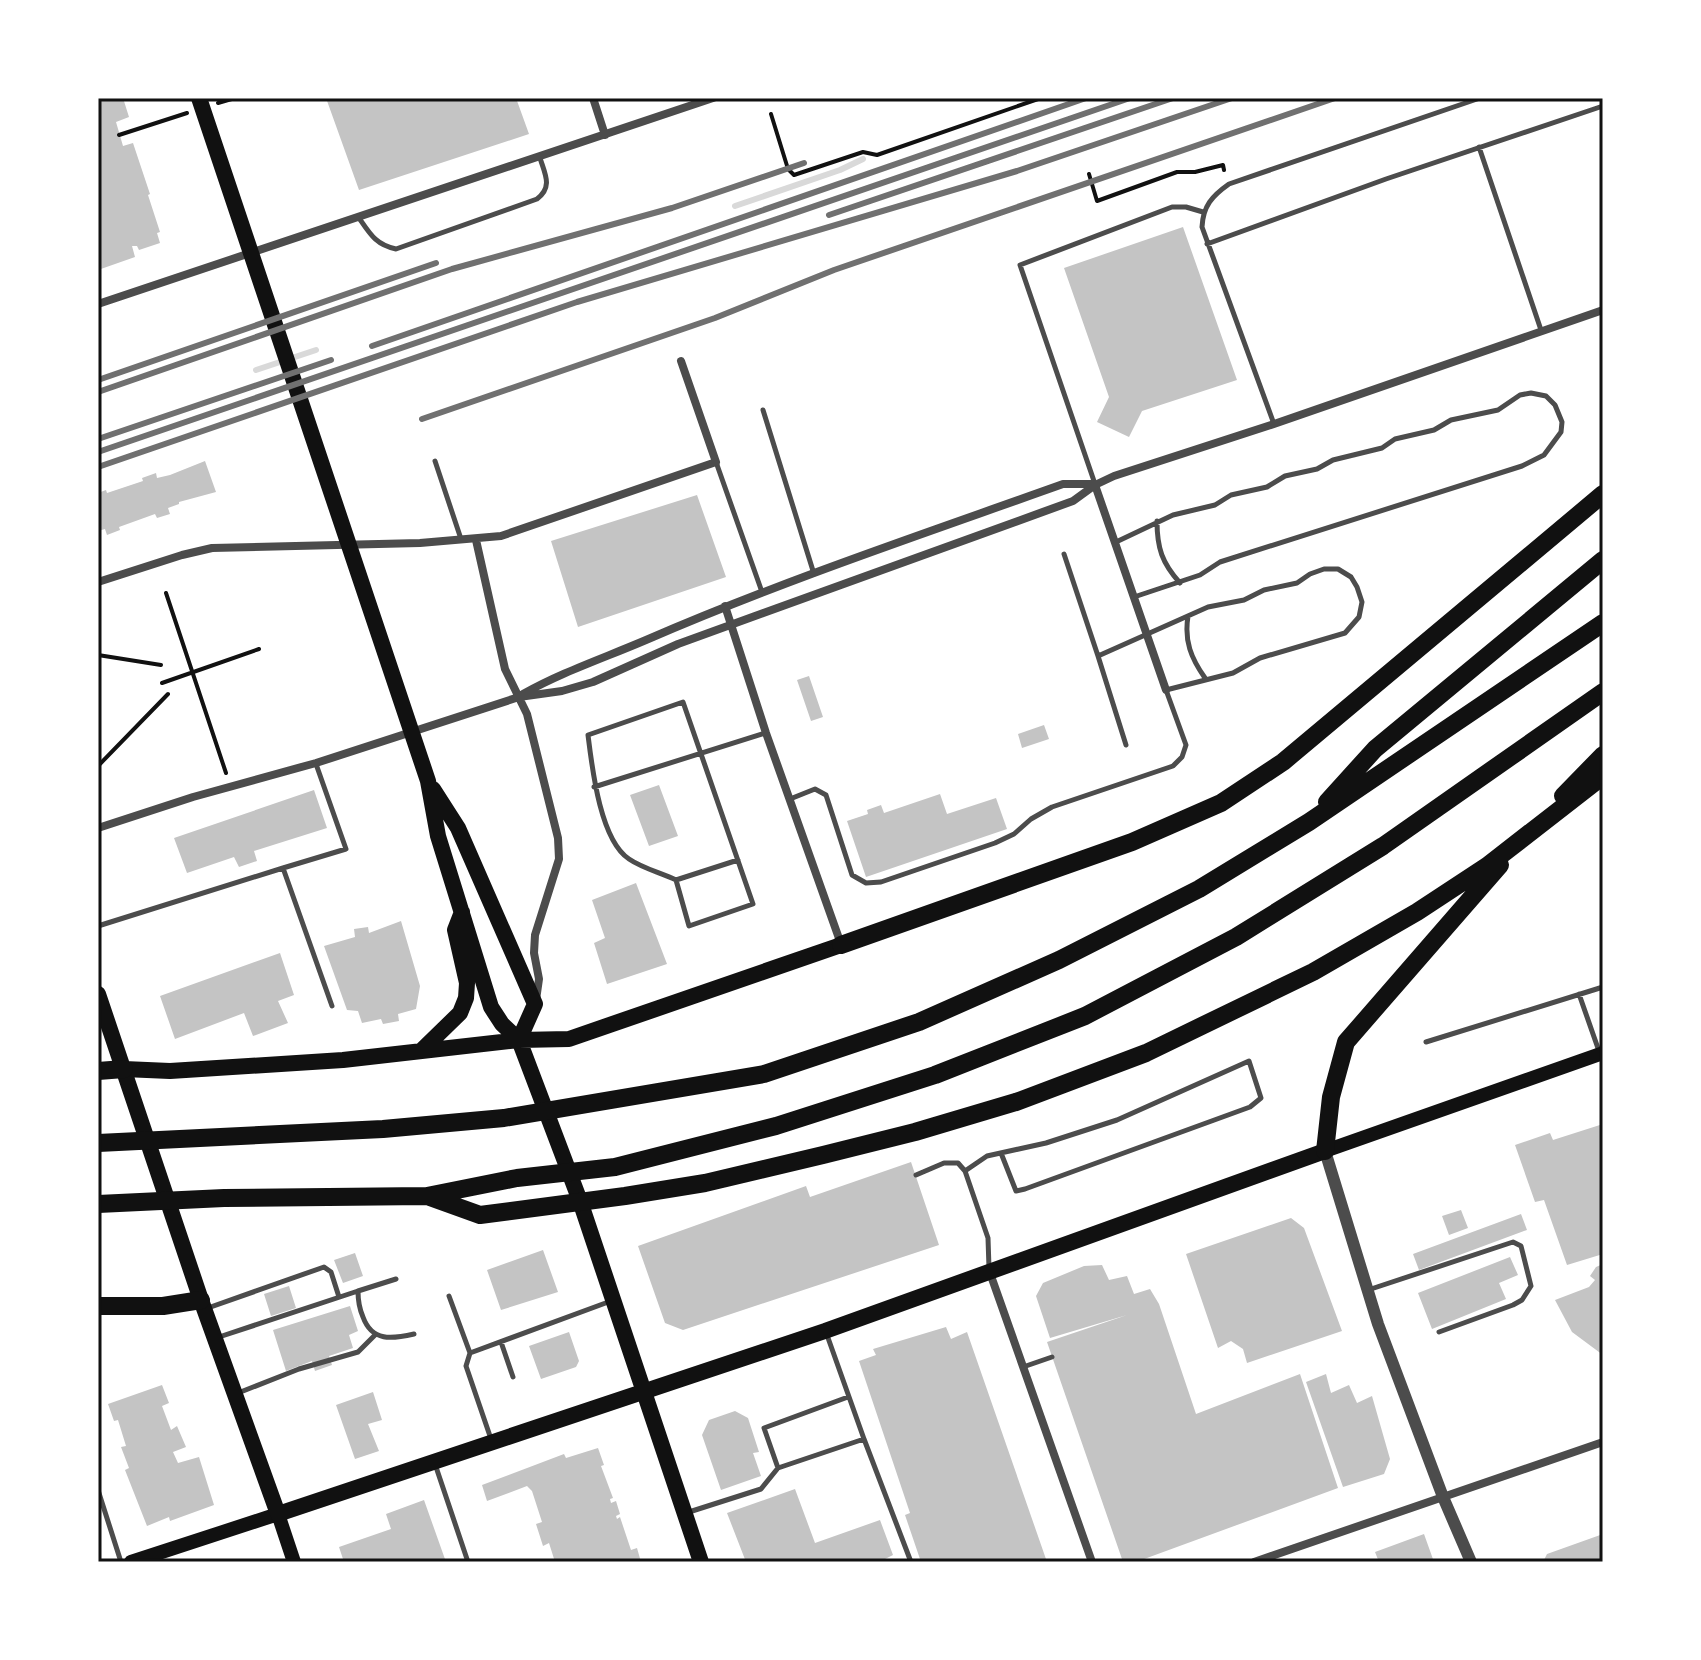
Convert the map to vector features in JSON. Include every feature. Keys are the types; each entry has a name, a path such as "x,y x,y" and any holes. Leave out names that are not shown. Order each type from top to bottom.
{"highway":[{"path":"841,945 1132,842 1221,803 1283,762 1603,494"},
{"path":"1309,822 1375,749 1603,560"},
{"path":"101,1143 383,1129 504,1118 764,1074 919,1022 1059,960 1199,889 1309,822 1603,623"},
{"path":"98,1204 224,1198 427,1196 517,1178 615,1167 776,1126 935,1075 1085,1016 1236,937 1383,846 1603,692"},
{"path":"1325,1151 1331,1097 1346,1042 1490,876 1603,755"},
{"path":"427,1196 480,1215 625,1196 705,1183 915,1132 1016,1102 1146,1053 1313,972 1417,912 1487,866 1603,776"},
{"path":"98,1071 124,1069"},
{"path":"98,1306 203,1305"}],"main road":[{"path":"199,98 428,781 438,836 491,1007 502,1024 519,1040 580,1201 701,1562"},
{"path":"428,781 458,828 535,1004 519,1040"},
{"path":"422,1050 460,1013 466,998 467,983 455,930 462,912"},
{"path":"124,1069 170,1071 343,1060 519,1040 569,1039 841,945"},
{"path":"98,994 294,1562"},
{"path":"131,1562 825,1331 1601,1054"}],"street":[{"path":"593,98 605,135"},
{"path":"98,304 713,98"},
{"path":"98,828 316,763 519,697 562,691 593,682 678,644 1073,501 1114,476 1603,310"},
{"path":"98,582 212,548 476,540 523,530 716,462 681,361"},
{"path":"519,697 558,674 762,592 1063,484 1095,485"},
{"path":"1095,485 1166,690"},
{"path":"476,540 505,669 527,714 553,816 559,859 535,935 534,953 539,979 535,1004"},
{"path":"725,606 841,945"},
{"path":"1325,1151 1367,1290 1443,1497 1471,1562"},
{"path":"990,1273 1092,1562"},
{"path":"1254,1562 1603,1442"}],"lane":[{"path":"1274,424 1202,227 1203,212 1213,196 1229,184 1480,98"},
{"path":"1207,244 1603,106"},
{"path":"1479,147 1541,330"},
{"path":"359,218 373,238 383,246 396,249 537,199 548,186 540,158"},
{"path":"1095,485 1020,265 1172,207 1203,212"},
{"path":"1115,542 1157,521 1215,505 1231,495 1267,487 1285,476 1382,448 1395,439 1434,430 1451,420 1498,410 1520,395 1531,393 1546,396 1555,405 1562,422 1554,446 1522,466 1220,562 1200,575 1134,597"},
{"path":"763,410 814,574"},
{"path":"435,461 461,540"},
{"path":"716,462 762,592"},
{"path":"1157,521 1160,555 1180,583"},
{"path":"1064,554 1126,745"},
{"path":"790,799 815,789 826,795 852,875 866,883 881,882 995,843 1014,834 1052,807 1173,766 1182,757 1186,745 1166,690 1233,673 1260,658 1345,633 1359,617 1362,602 1351,577 1338,569 1324,569 1297,583 1264,590 1244,600 1208,607 1098,656"},
{"path":"1188,616 1185,633 1190,651 1205,678"},
{"path":"676,880 689,926 753,904 738,860 701,753 683,702 588,735 594,787 614,844 628,859 676,880 738,860"},
{"path":"594,787 766,733"},
{"path":"98,926 346,849 316,763"},
{"path":"283,868 332,1006"},
{"path":"1426,1042 1603,987"},
{"path":"1579,994 1601,1054"},
{"path":"965,1171 987,1156 1046,1143 1117,1120 1249,1061 1261,1098 1250,1107 1016,1191 1001,1153"},
{"path":"916,1175 944,1163 958,1163 965,1171 988,1238 990,1273"},
{"path":"1367,1290 1513,1242 1521,1246 1531,1286 1522,1300 1439,1332"},
{"path":"203,1305 324,1267 331,1272 339,1297"},
{"path":"215,1338 396,1279"},
{"path":"358,1291 357,1302 366,1327 375,1335 386,1338 414,1334"},
{"path":"449,1296 470,1353 466,1366 492,1443"},
{"path":"470,1353 612,1300"},
{"path":"825,1331 911,1562"},
{"path":"235,1394 299,1369 358,1352 375,1335"},
{"path":"501,1342 513,1377"},
{"path":"1022,1367 1052,1357"},
{"path":"778,1468 764,1428 848,1397"},
{"path":"685,1513 761,1489 778,1468 864,1439"},
{"path":"434,1462 468,1562"},
{"path":"98,1490 121,1562"}],"path":[{"path":"771,114 788,169 794,175 863,152 877,155 1041,98"},
{"path":"119,135 169,119"},
{"path":"1089,174 1097,201 1177,172 1195,172 1223,165 1224,170"},
{"path":"166,593 232,787"},
{"path":"162,683 259,649"},
{"path":"98,655 161,665"},
{"path":"98,766 168,694"}],"building":[{"path":"98,98 123,98 129,117 116,122 123,146 133,143 150,194 160,243 139,250 137,246 132,246 135,257 98,270"},
{"path":"326,98 516,98 529,134 359,190"},
{"path":"1183,227 1237,380 1142,411 1129,437 1097,422 1109,397 1064,268"},
{"path":"205,461 216,492 179,502 168,508 170,514 157,518 155,514 119,527 120,530 107,535 105,529 98,531 98,493 143,481 142,478 156,473 157,478 170,475"},
{"path":"697,495 726,577 578,627 551,541"},
{"path":"809,676 823,717 811,721 797,680"},
{"path":"1044,725 1049,739 1022,748 1018,734"},
{"path":"659,785 678,836 649,846 630,795"},
{"path":"314,790 327,828 254,851 257,861 239,867 234,857 187,873 174,838"},
{"path":"940,794 947,814 996,798 1007,829 866,877 847,821 868,814 867,810 881,805 884,813"},
{"path":"636,883 667,964 607,984 594,943 605,938 592,900"},
{"path":"401,921 420,986 416,1009 398,1014 399,1021 383,1024 381,1019 362,1023 358,1011 347,1010 324,946 355,937 354,929 368,927 369,933"},
{"path":"280,953 294,995 278,1001 288,1023 253,1036 244,1013 175,1039 160,996"},
{"path":"1603,1124 1603,1254 1567,1265 1544,1200 1535,1202 1515,1145 1550,1133 1553,1140"},
{"path":"911,1162 939,1245 683,1330 665,1323 638,1246 806,1186 810,1197"},
{"path":"1461,1210 1468,1228 1449,1235 1442,1216"},
{"path":"1521,1214 1527,1230 1419,1270 1413,1254"},
{"path":"1291,1218 1304,1228 1342,1331 1247,1363 1243,1349 1231,1341 1218,1348 1186,1254"},
{"path":"543,1250 558,1292 501,1310 487,1270"},
{"path":"355,1253 363,1276 343,1283 334,1260"},
{"path":"1510,1257 1518,1275 1499,1283 1506,1299 1432,1329 1418,1293"},
{"path":"1603,1264 1603,1355 1572,1332 1555,1300 1589,1287 1595,1280 1590,1276 1596,1267"},
{"path":"1102,1265 1109,1280 1127,1276 1134,1294 1150,1289 1159,1304 1196,1414 1300,1374 1338,1488 1136,1562 1123,1562 1047,1342 1127,1315 1050,1338 1036,1296 1043,1283 1084,1266"},
{"path":"289,1286 296,1308 271,1316 264,1294"},
{"path":"350,1306 358,1331 349,1335 353,1348 329,1356 332,1365 315,1371 312,1361 286,1371 273,1330"},
{"path":"946,1327 951,1339 967,1332 1047,1562 921,1562 905,1515 910,1513 859,1361 876,1355 873,1349"},
{"path":"569,1332 579,1361 576,1367 541,1379 529,1346"},
{"path":"1326,1374 1331,1393 1349,1385 1357,1403 1372,1396 1390,1459 1384,1474 1343,1487 1306,1382"},
{"path":"162,1385 169,1403 162,1406 171,1430 177,1426 186,1447 173,1452 178,1463 199,1457 214,1505 147,1526 125,1470 129,1468 121,1447 126,1446 118,1420 114,1421 108,1404"},
{"path":"373,1392 382,1420 368,1424 379,1451 355,1459 336,1405"},
{"path":"735,1411 748,1418 759,1452 753,1453 761,1476 721,1490 702,1435 709,1420"},
{"path":"598,1448 613,1498 610,1499 611,1503 616,1501 620,1514 616,1516 617,1519 620,1517 631,1550 637,1548 641,1562 555,1562 549,1543 543,1546 536,1524 542,1522 532,1491 527,1486 487,1501 482,1485 564,1454 566,1458"},
{"path":"795,1489 815,1543 880,1520 893,1555 879,1562 746,1562 727,1513"},
{"path":"424,1500 446,1562 344,1562 339,1547 391,1529 386,1514"},
{"path":"1424,1534 1434,1562 1379,1562 1375,1552"},
{"path":"1603,1534 1603,1562 1543,1562 1547,1554"}],"waterway":[{"path":"735,206 863,159"},
{"path":"256,370 316,350"}],"railway":[{"path":"372,346 1086,98"},
{"path":"98,452 1130,98"},
{"path":"829,215 1173,98"},
{"path":"98,467 577,302 1017,171 1232,98"},
{"path":"422,419 715,318 834,270 1335,98"},
{"path":"98,392 452,269 672,208 804,163"},
{"path":"98,380 436,263"},
{"path":"98,439 331,360"}]}
